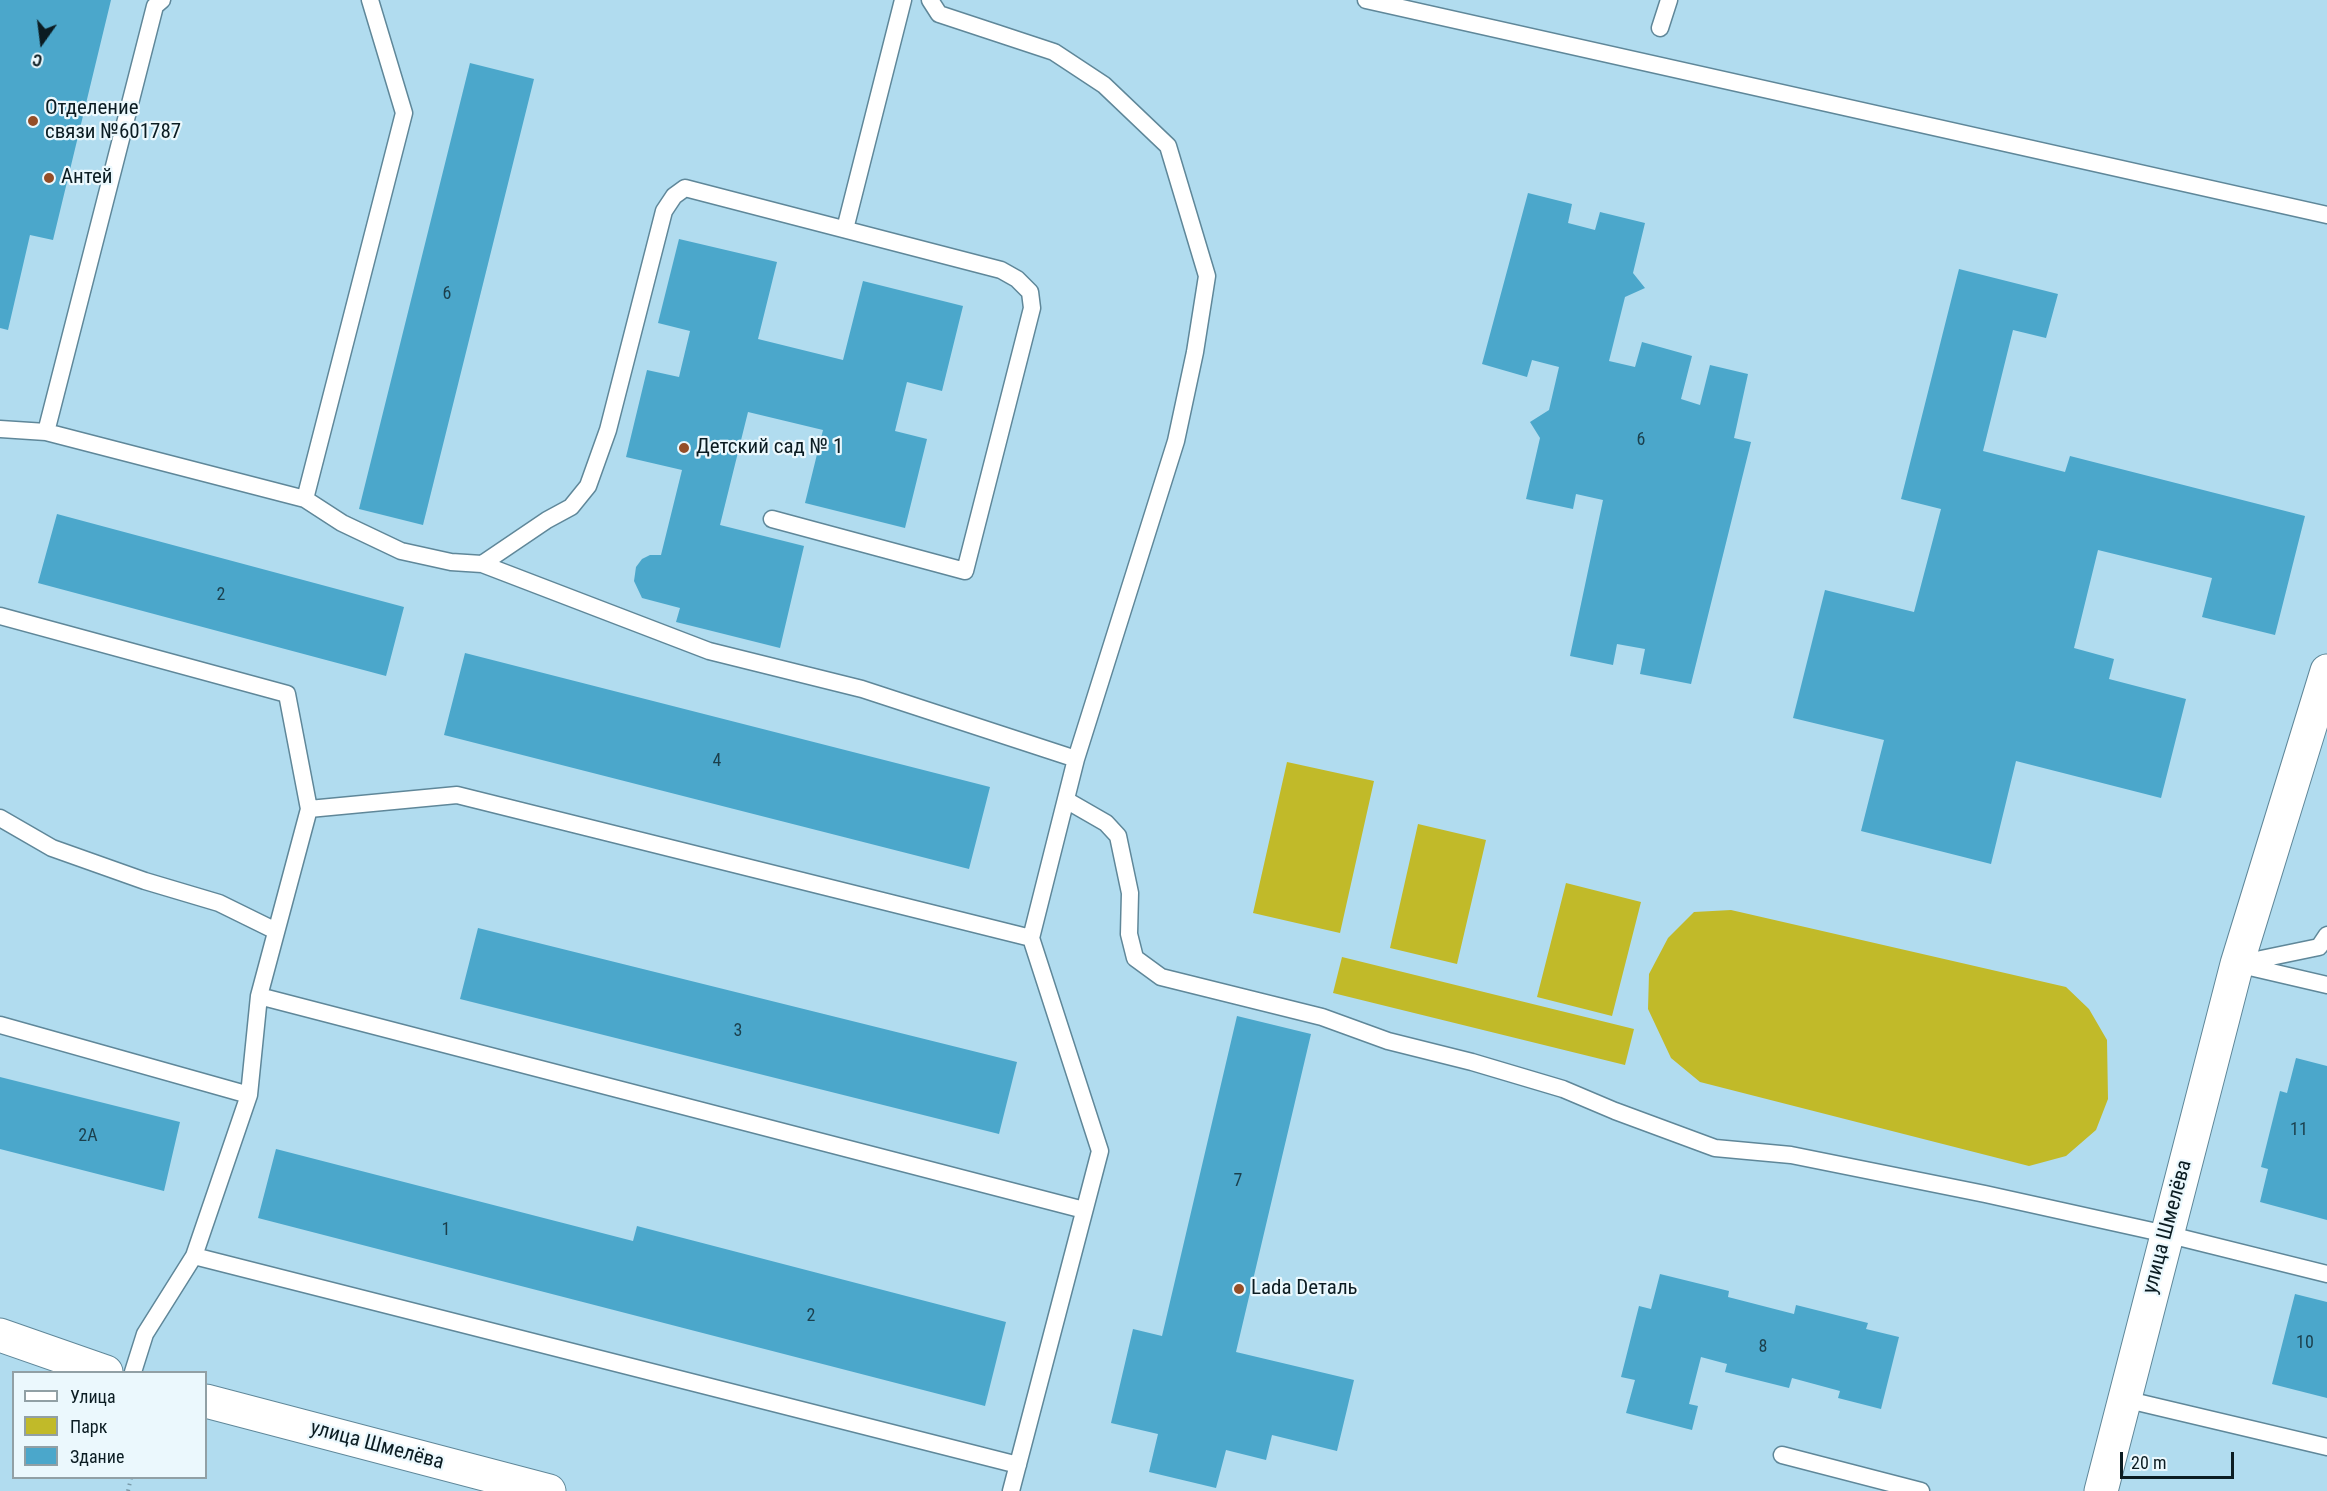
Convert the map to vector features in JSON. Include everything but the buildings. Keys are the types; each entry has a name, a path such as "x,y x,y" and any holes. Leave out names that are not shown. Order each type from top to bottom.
{"street":[{"name":"улица Шмелёва","path":"2101,1491 2238,964 2327,671"},
{"path":"0,1335 103,1371"},
{"name":"улица Шмелёва","path":"207,1401 549,1491"}],"lane":[{"path":"45,432 155,6 162,0"},
{"path":"305,499 404,113 369,0"},
{"path":"844,229 903,0"},
{"path":"930,0 939,14 1054,52 1104,85 1168,146 1207,276 1195,352 1176,441 1076,759 1031,938 1100,1151 1011,1491"},
{"path":"1366,0 2327,215"},
{"path":"1660,28 1669,0"},
{"path":"482,564 547,520 571,507 588,486 608,430 664,211 674,196 685,188 1001,270 1017,279 1030,292 1032,308 966,571 772,519"},
{"path":"0,429 45,432 305,499 342,523 401,551 451,562 482,564 709,651 862,689 1076,759"},
{"path":"0,616 287,694 309,809 260,996 249,1095 194,1256 145,1334 133,1371"},
{"path":"309,809 457,795 1031,938"},
{"path":"1066,800 1106,824 1118,836 1130,893 1129,934 1135,958 1161,977 1322,1017 1388,1041 1472,1062 1563,1089 1715,1148 1791,1155 1985,1194 2166,1234 2327,1274"},
{"path":"0,818 52,848 145,881 219,903 276,931"},
{"path":"2238,964 2319,947 2327,936"},
{"path":"2238,964 2327,986"},
{"path":"260,996 1084,1210"},
{"path":"0,1025 249,1095"},
{"path":"194,1256 1017,1465"},
{"path":"2124,1399 2327,1447"},
{"path":"1782,1455 1922,1491"}],"green space":[{"path":"1287,762 1374,781 1340,933 1253,913"},
{"path":"1418,824 1486,840 1457,964 1390,948"},
{"path":"1566,883 1641,902 1612,1016 1537,997"},
{"path":"1731,910 2066,987 2089,1009 2107,1040 2108,1099 2096,1130 2066,1156 2029,1166 1700,1082 1671,1058 1648,1009 1649,974 1668,938 1694,912"},
{"path":"1342,957 1634,1029 1625,1065 1333,993"}],"place":[{"name":"Отделение связи №601787","path":"33,121"},
{"name":"Антей","path":"49,178"},
{"name":"Детский сад № 1","path":"684,448"},
{"name":"Lada Dеталь","path":"1239,1289"}]}
